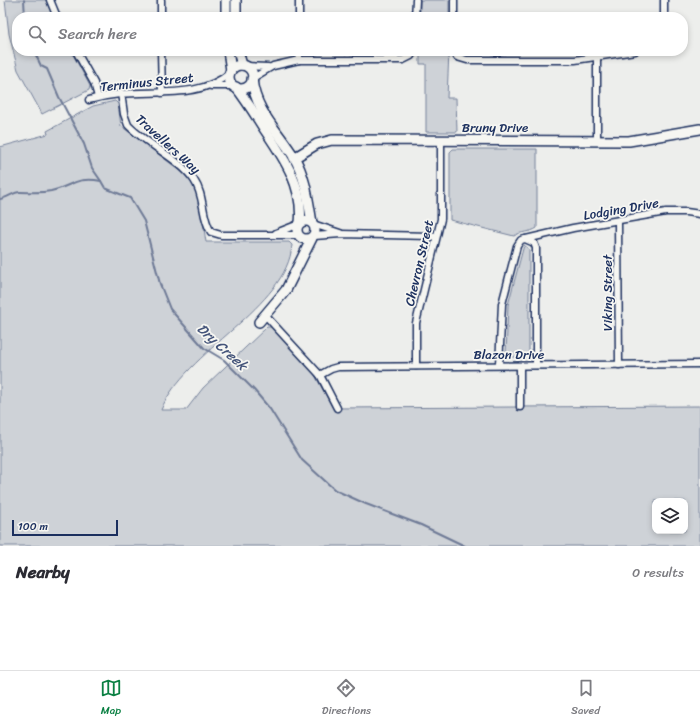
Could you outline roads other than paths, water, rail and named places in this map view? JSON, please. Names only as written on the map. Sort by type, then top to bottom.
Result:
[{"type":"street","points":[[50,0],[55,12]]},
{"type":"street","points":[[161,0],[161,12]]},
{"type":"street","points":[[226,0],[226,12]]},
{"type":"street","points":[[236,0],[236,12]]},
{"type":"street","points":[[299,0],[299,12]]},
{"type":"street","points":[[415,12],[416,0]]},
{"type":"street","points":[[454,0],[454,12]]},
{"type":"street","points":[[664,0],[664,12]]},
{"type":"street","points":[[79,56],[94,83],[98,97]]},
{"type":"street","points":[[161,56],[162,93]]},
{"type":"street","points":[[228,56],[230,80],[280,153],[292,174],[299,195],[299,223],[296,229],[300,245],[299,262]]},
{"type":"street","points":[[240,56],[244,66],[251,71],[256,102],[294,158],[307,193],[313,223],[316,230],[286,290],[262,319],[320,375],[337,408]]},
{"type":"street","points":[[230,72],[236,66],[273,66],[299,60],[403,60],[411,56]]},
{"type":"street","points":[[456,56],[467,60],[575,60],[609,56]]},
{"type":"street","points":[[597,140],[598,58]]},
{"type":"street","points":[[235,87],[246,87],[252,78],[273,66]]},
{"type":"street","name":"Terminus Street","points":[[208,86],[220,81],[230,72]]},
{"type":"street","name":"Terminus Street","points":[[90,100],[121,93],[162,93],[208,86],[235,87]]},
{"type":"street","name":"Travellers Way","points":[[121,93],[124,114],[128,125],[194,179],[201,192],[207,225],[211,232],[221,235],[275,234]]},
{"type":"street","name":"Bruny Drive","points":[[294,158],[317,144],[332,140],[629,141],[700,129]]},
{"type":"street","name":"Chevron Street","points":[[416,366],[416,324],[436,237],[442,219],[441,141]]},
{"type":"street","name":"Lodging Drive","points":[[530,242],[546,233],[674,211],[700,214]]},
{"type":"street","points":[[275,234],[306,220],[342,234]]},
{"type":"street","name":"Viking Street","points":[[618,221],[619,365]]},
{"type":"street","points":[[500,365],[500,315],[517,246],[520,240],[530,242],[540,238],[546,233]]},
{"type":"street","points":[[275,234],[298,235],[304,239],[342,234],[436,237]]},
{"type":"street","points":[[530,242],[536,365]]},
{"type":"street","name":"Blazon Drive","points":[[320,375],[338,367],[700,364]]},
{"type":"street","points":[[520,366],[520,407]]},
{"type":"waterway","points":[[24,0],[25,12]]},
{"type":"waterway","points":[[36,56],[41,66],[47,69],[59,97],[84,144],[92,168],[101,181]]},
{"type":"waterway","name":"Dry Creek","points":[[0,199],[18,192],[51,191],[75,182],[86,180],[101,181],[105,188],[130,198],[144,221],[160,284],[170,309],[204,348],[224,360],[254,390],[270,409],[302,460],[335,490],[366,504],[421,525],[465,546]]}]
